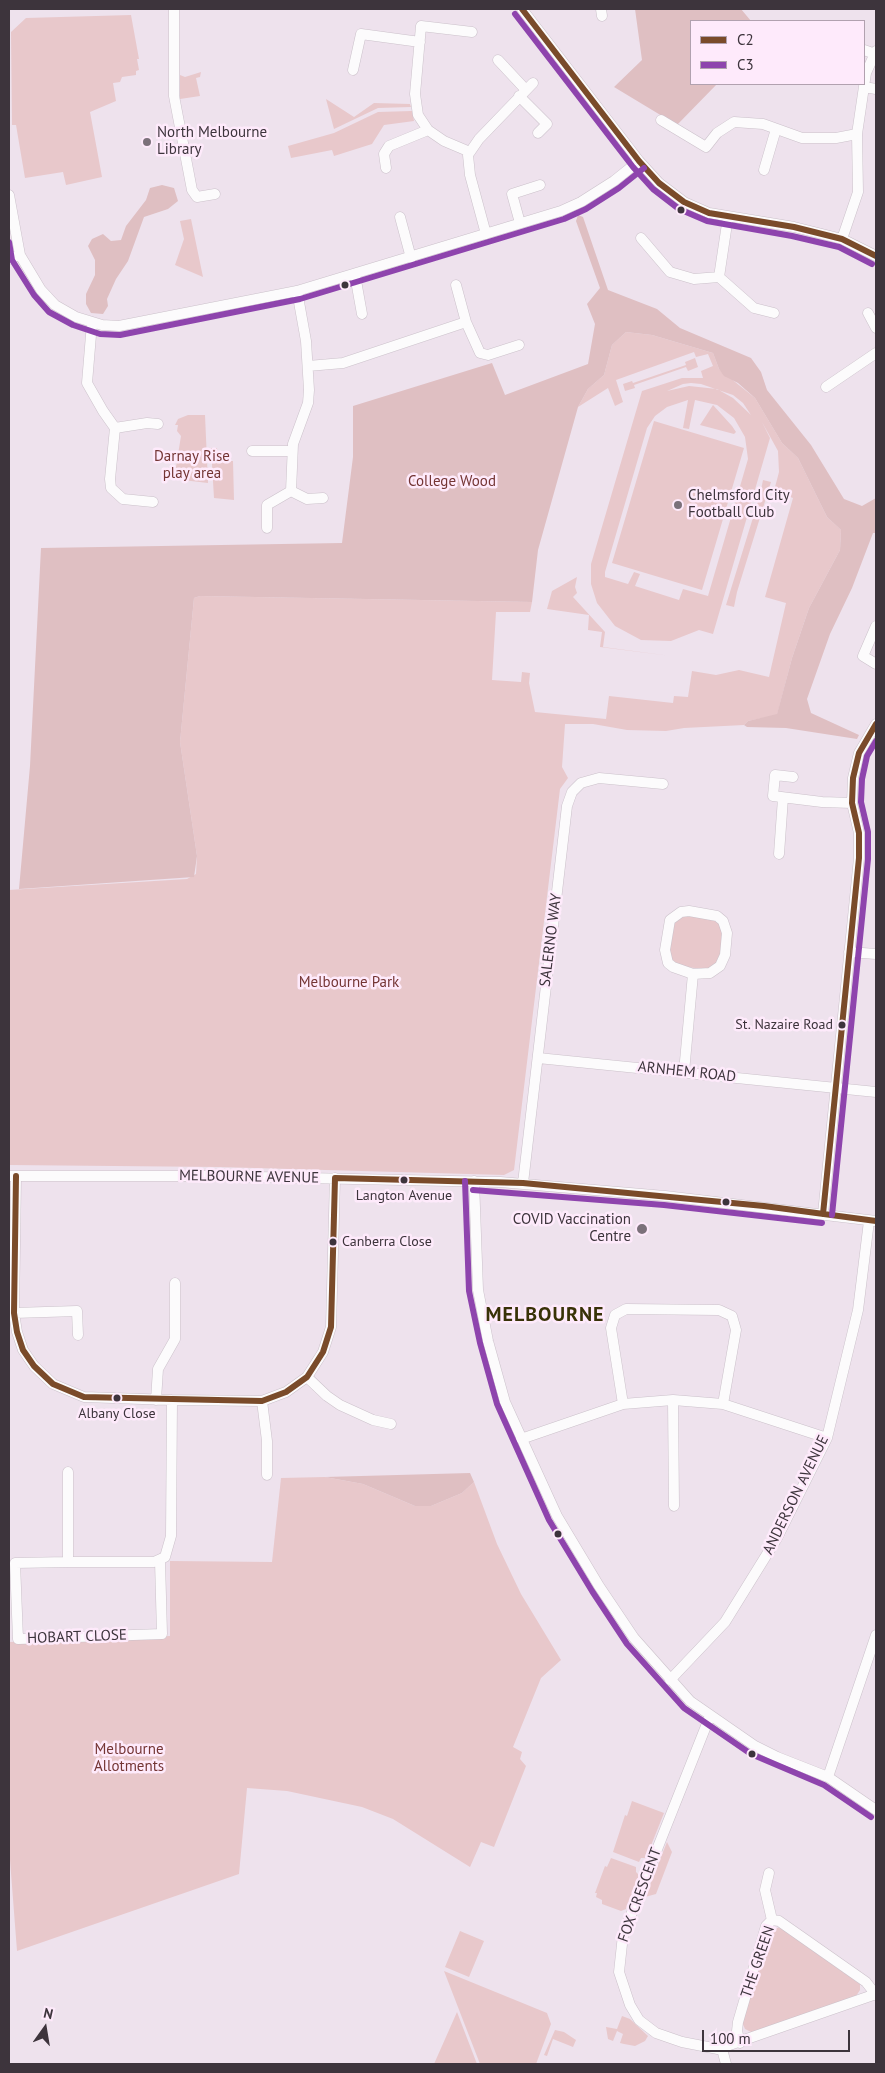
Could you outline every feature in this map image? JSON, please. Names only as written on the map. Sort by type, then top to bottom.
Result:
[{"type":"street","points":[[174,9],[174,96],[192,190],[197,197],[215,194]]},
{"type":"street","points":[[522,9],[639,161],[659,182],[684,202],[710,213],[794,227],[842,239],[876,256]]},
{"type":"street","points":[[470,152],[444,141],[428,130],[418,114],[415,101],[421,26],[472,32]]},
{"type":"street","points":[[353,70],[361,34],[420,42]]},
{"type":"street","points":[[865,80],[875,52]]},
{"type":"street","points":[[498,60],[526,89],[547,124],[538,133]]},
{"type":"street","points":[[842,239],[858,192],[857,134],[864,87],[876,89]]},
{"type":"street","points":[[486,234],[468,167],[470,152],[526,89]]},
{"type":"street","points":[[661,120],[706,147],[717,133],[734,122],[763,124],[802,138],[836,138],[857,134]]},
{"type":"street","points":[[764,170],[776,128]]},
{"type":"street","points":[[386,168],[384,154],[388,146],[428,130]]},
{"type":"street","points":[[9,195],[20,255],[33,281],[48,299],[65,312],[92,323],[111,326],[131,324],[297,291],[412,258],[561,211],[580,202],[614,181],[639,161]]},
{"type":"street","points":[[520,223],[512,194],[540,185]]},
{"type":"street","points":[[400,217],[412,258]]},
{"type":"street","points":[[719,277],[728,217]]},
{"type":"street","points":[[641,238],[670,272],[694,279],[719,277],[754,308],[774,313]]},
{"type":"street","points":[[9,259],[20,255]]},
{"type":"street","points":[[355,275],[362,314]]},
{"type":"street","points":[[456,285],[466,322],[480,354],[488,354],[519,345]]},
{"type":"street","points":[[291,491],[291,451],[308,403],[308,366],[304,326],[297,291]]},
{"type":"street","points":[[868,313],[876,328]]},
{"type":"street","points":[[308,366],[343,363],[466,322]]},
{"type":"street","points":[[92,323],[87,383],[115,428],[110,479],[111,488],[123,498],[153,502]]},
{"type":"street","points":[[826,387],[876,353]]},
{"type":"street","points":[[115,428],[148,423],[158,424]]},
{"type":"street","points":[[252,451],[291,451]]},
{"type":"street","points":[[291,491],[307,500],[323,498]]},
{"type":"street","points":[[267,528],[267,505],[291,491]]},
{"type":"street","points":[[876,626],[863,656],[876,664]]},
{"type":"street","points":[[823,1214],[859,833],[852,803],[853,778],[859,754],[876,724]]},
{"type":"street","points":[[793,777],[774,775],[773,796],[852,803]]},
{"type":"street","name":"SALERNO WAY","points":[[523,1183],[567,806],[572,792],[581,782],[598,778],[663,784]]},
{"type":"street","points":[[779,854],[783,798]]},
{"type":"street","points":[[689,911],[717,916],[723,921],[727,933],[725,956],[720,966],[710,973],[693,974],[673,967],[668,963],[665,950],[670,920],[681,912],[689,911]]},
{"type":"street","points":[[849,952],[876,954]]},
{"type":"street","points":[[684,1072],[693,974]]},
{"type":"street","name":"ARNHEM ROAD","points":[[538,1058],[876,1092]]},
{"type":"street","points":[[13,1176],[11,1299],[17,1332],[23,1350],[34,1366],[53,1384],[84,1396],[156,1400],[262,1401],[286,1392],[307,1377],[323,1352],[331,1327],[335,1178]]},
{"type":"street","name":"MELBOURNE AVENUE","points":[[13,1176],[335,1178],[523,1183],[674,1196],[873,1221]]},
{"type":"street","points":[[474,1181],[476,1259],[482,1314],[505,1402],[553,1508],[576,1550],[634,1638],[670,1680],[710,1716],[777,1757],[828,1777],[876,1810]]},
{"type":"street","name":"ANDERSON AVENUE","points":[[670,1680],[725,1622],[777,1538],[826,1438],[858,1310],[873,1221]]},
{"type":"street","points":[[156,1400],[158,1369],[175,1339],[175,1283]]},
{"type":"street","points":[[623,1404],[611,1328],[615,1315],[626,1310],[719,1310],[727,1312],[732,1316],[736,1330],[723,1404]]},
{"type":"street","points":[[14,1313],[78,1311],[78,1335]]},
{"type":"street","points":[[307,1377],[327,1396],[355,1414],[391,1424]]},
{"type":"street","name":"HOBART CLOSE","points":[[160,1561],[15,1563],[18,1639],[162,1634],[160,1561],[168,1552],[171,1536],[172,1400]]},
{"type":"street","points":[[521,1438],[623,1404],[673,1400],[723,1404],[826,1438]]},
{"type":"street","points":[[673,1400],[674,1506]]},
{"type":"street","points":[[262,1401],[268,1440],[267,1475]]},
{"type":"street","points":[[68,1472],[68,1562]]},
{"type":"street","points":[[828,1777],[876,1635]]},
{"type":"street","name":"FOX CRESCENT","points":[[710,1716],[627,1926],[620,1951],[619,1972],[630,2005],[639,2020],[673,2040],[722,2049]]},
{"type":"street","points":[[769,1873],[765,1890],[772,1920]]},
{"type":"street","name":"THE GREEN","points":[[722,2049],[740,2043],[876,1994],[866,1982],[779,1921],[772,1920],[766,1926],[738,2022],[737,2031],[740,2043]]},
{"type":"street","points":[[722,2049],[726,2064]]},
{"type":"green space","points":[[635,9],[741,9],[750,20],[690,20],[690,85],[716,85],[677,125],[614,87],[642,60]]},
{"type":"green space","points":[[131,15],[139,59],[137,59],[139,70],[136,71],[136,75],[122,77],[120,82],[113,83],[116,101],[90,112],[102,177],[66,185],[63,172],[25,178],[16,125],[12,125],[11,32],[26,18]]},
{"type":"green space","points":[[201,72],[200,77],[196,78],[200,96],[180,99],[180,75],[185,77]]},
{"type":"green space","points":[[326,99],[354,117],[374,103],[410,104],[411,107],[378,108],[334,129]]},
{"type":"green space","points":[[412,111],[414,121],[384,125],[372,144],[334,156],[332,150],[291,158],[288,146],[334,133],[378,112]]},
{"type":"green space","points":[[162,185],[174,188],[178,201],[168,209],[144,217],[128,261],[116,279],[107,299],[108,306],[103,314],[91,313],[86,304],[86,294],[95,275],[95,260],[88,246],[92,239],[103,234],[111,241],[121,240],[126,226],[146,200],[150,188]]},
{"type":"green space","name":"College Wood","points":[[578,215],[583,217],[608,290],[657,309],[680,328],[751,358],[761,372],[767,390],[811,445],[844,499],[862,506],[876,498],[876,533],[873,533],[852,588],[830,634],[807,699],[811,713],[859,735],[857,739],[786,728],[747,727],[744,725],[748,721],[777,714],[792,658],[809,608],[840,550],[841,530],[827,517],[798,458],[782,443],[755,398],[738,383],[724,376],[713,353],[652,335],[626,332],[612,345],[604,375],[588,389],[578,407],[538,550],[532,602],[200,596],[194,598],[180,742],[197,856],[194,877],[19,889],[30,766],[41,548],[342,543],[353,457],[353,406],[492,363],[505,395],[588,364],[595,324],[587,304],[600,288],[576,221]]},
{"type":"green space","points":[[191,219],[203,277],[175,265],[184,239],[180,221]]},
{"type":"green space","name":"Melbourne Park","points":[[626,332],[652,335],[713,353],[719,369],[755,398],[782,443],[798,458],[827,517],[841,530],[840,550],[809,608],[792,658],[777,715],[748,721],[744,725],[684,728],[666,731],[627,730],[593,724],[565,724],[562,767],[568,778],[560,789],[514,1170],[504,1175],[219,1167],[9,1165],[9,890],[187,879],[196,874],[197,856],[180,742],[194,598],[200,596],[532,602],[530,612],[496,612],[492,680],[521,682],[522,672],[530,673],[529,683],[535,712],[606,719],[609,696],[673,703],[674,696],[688,697],[692,671],[716,675],[739,670],[769,677],[786,603],[765,597],[793,498],[774,491],[779,472],[778,451],[762,422],[770,438],[713,634],[699,630],[671,641],[641,640],[615,626],[597,603],[591,584],[591,564],[642,391],[682,378],[703,378],[701,371],[713,366],[708,354],[696,357],[694,352],[616,380],[623,402],[615,406],[608,388],[578,407],[588,389],[604,375],[612,345]],"holes":[[[691,383],[715,389],[689,386],[667,391],[683,384]],[[719,390],[733,395],[743,403],[751,415],[733,398]],[[688,400],[683,428],[689,429],[695,400],[717,405],[734,418],[745,437],[748,459],[708,596],[683,589],[679,600],[635,586],[640,574],[634,572],[628,584],[605,577],[605,572],[647,428],[655,416],[667,407]]]},
{"type":"green space","points":[[695,358],[698,367],[688,371],[686,367],[634,385],[635,388],[625,391],[623,384],[632,381],[633,383],[686,365],[685,362]]},
{"type":"green space","points":[[713,405],[732,426],[736,432],[734,434],[700,425]]},
{"type":"green space","name":"Darnay Rise play area","points":[[188,415],[205,415],[208,483],[174,479],[181,436],[177,431],[178,425],[175,425],[178,419]]},
{"type":"green space","name":"Chelmsford City Football Club","points":[[654,421],[744,448],[702,590],[612,563]]},
{"type":"green space","points":[[211,448],[217,448],[218,461],[233,461],[234,500],[214,498]]},
{"type":"green space","points":[[763,480],[771,482],[734,607],[726,605],[760,495]]},
{"type":"green space","points":[[577,577],[575,587],[577,593],[573,597],[605,632],[603,647],[671,656],[600,647],[602,632],[588,630],[589,615],[547,609],[552,591]]},
{"type":"green space","points":[[688,915],[714,919],[720,925],[722,935],[719,961],[708,969],[683,967],[674,962],[669,955],[674,922],[680,917]]},
{"type":"green space","points":[[470,1473],[474,1482],[462,1493],[431,1506],[415,1506],[363,1484],[325,1477]]},
{"type":"green space","name":"Melbourne Allotments","points":[[325,1477],[363,1484],[415,1506],[431,1506],[462,1493],[474,1482],[497,1544],[521,1594],[561,1660],[541,1678],[513,1747],[522,1752],[520,1759],[526,1766],[494,1847],[481,1842],[470,1867],[393,1819],[362,1807],[287,1791],[247,1788],[239,1874],[17,1951],[9,1847],[9,1642],[170,1636],[170,1561],[272,1562],[281,1478]]},
{"type":"green space","points":[[632,1801],[664,1813],[646,1858],[641,1858],[639,1862],[613,1852],[625,1815],[627,1816]]},
{"type":"green space","points":[[667,1842],[672,1852],[656,1894],[645,1897]]},
{"type":"green space","points":[[611,1858],[636,1867],[636,1872],[639,1875],[626,1909],[621,1911],[602,1904],[602,1900],[596,1897],[597,1893],[595,1893],[605,1866],[607,1867]]},
{"type":"green space","points":[[780,1927],[860,1984],[860,1990],[856,1996],[753,2033],[745,2029],[742,2022],[769,1933],[771,1930]]},
{"type":"green space","points":[[460,1931],[484,1941],[469,1977],[445,1967]]},
{"type":"green space","points":[[444,1971],[547,2013],[551,2024],[536,2064],[480,2064]]},
{"type":"green space","points":[[457,2012],[477,2064],[434,2064]]},
{"type":"green space","points":[[622,2016],[630,2019],[648,2036],[645,2041],[635,2046],[620,2043],[623,2034],[617,2031],[613,2041],[608,2039],[606,2027],[617,2029]]},
{"type":"green space","points":[[555,2030],[564,2032],[576,2040],[573,2047],[553,2039],[547,2056],[544,2055]]},
{"type":"transit line","name":"C2","points":[[522,9],[639,161],[659,183],[684,202],[709,213],[794,227],[842,239],[876,256]]},
{"type":"transit line","name":"C3","points":[[515,14],[633,167],[653,189],[679,209],[707,221],[792,236],[839,247],[872,264]]},
{"type":"transit line","name":"C3","points":[[9,242],[12,260],[34,295],[49,312],[73,325],[100,334],[120,335],[300,299],[564,219],[586,209],[619,188],[644,168]]},
{"type":"transit line","name":"C2","points":[[823,1214],[859,858],[859,833],[852,803],[853,778],[859,753],[876,724]]},
{"type":"transit line","name":"C3","points":[[832,1215],[868,859],[868,832],[861,802],[862,779],[867,756],[876,741]]},
{"type":"transit line","name":"C2","points":[[16,1176],[14,1313],[17,1332],[23,1350],[34,1366],[53,1384],[84,1397],[262,1401],[286,1392],[307,1377],[323,1352],[331,1327],[335,1178]]},
{"type":"transit line","name":"C2","points":[[335,1178],[523,1183],[764,1206],[876,1221]]},
{"type":"transit line","name":"C3","points":[[465,1181],[469,1291],[480,1343],[497,1404],[549,1520],[592,1591],[627,1644],[684,1708],[751,1754],[824,1785],[871,1817]]},
{"type":"transit line","name":"C3","points":[[473,1190],[664,1205],[822,1223]]},
{"type":"place","name":"North Melbourne Library","points":[[147,142]]},
{"type":"place","name":"Chelmsford City Football Club","points":[[678,505]]},
{"type":"place","name":"St. Nazaire Road","points":[[842,1025]]},
{"type":"place","name":"Langton Avenue","points":[[404,1180]]},
{"type":"place","name":"COVID Vaccination Centre","points":[[642,1229]]},
{"type":"place","name":"Canberra Close","points":[[333,1242]]},
{"type":"place","name":"Albany Close","points":[[117,1398]]},
{"type":"district","name":"MELBOURNE","points":[[545,1315]]}]
